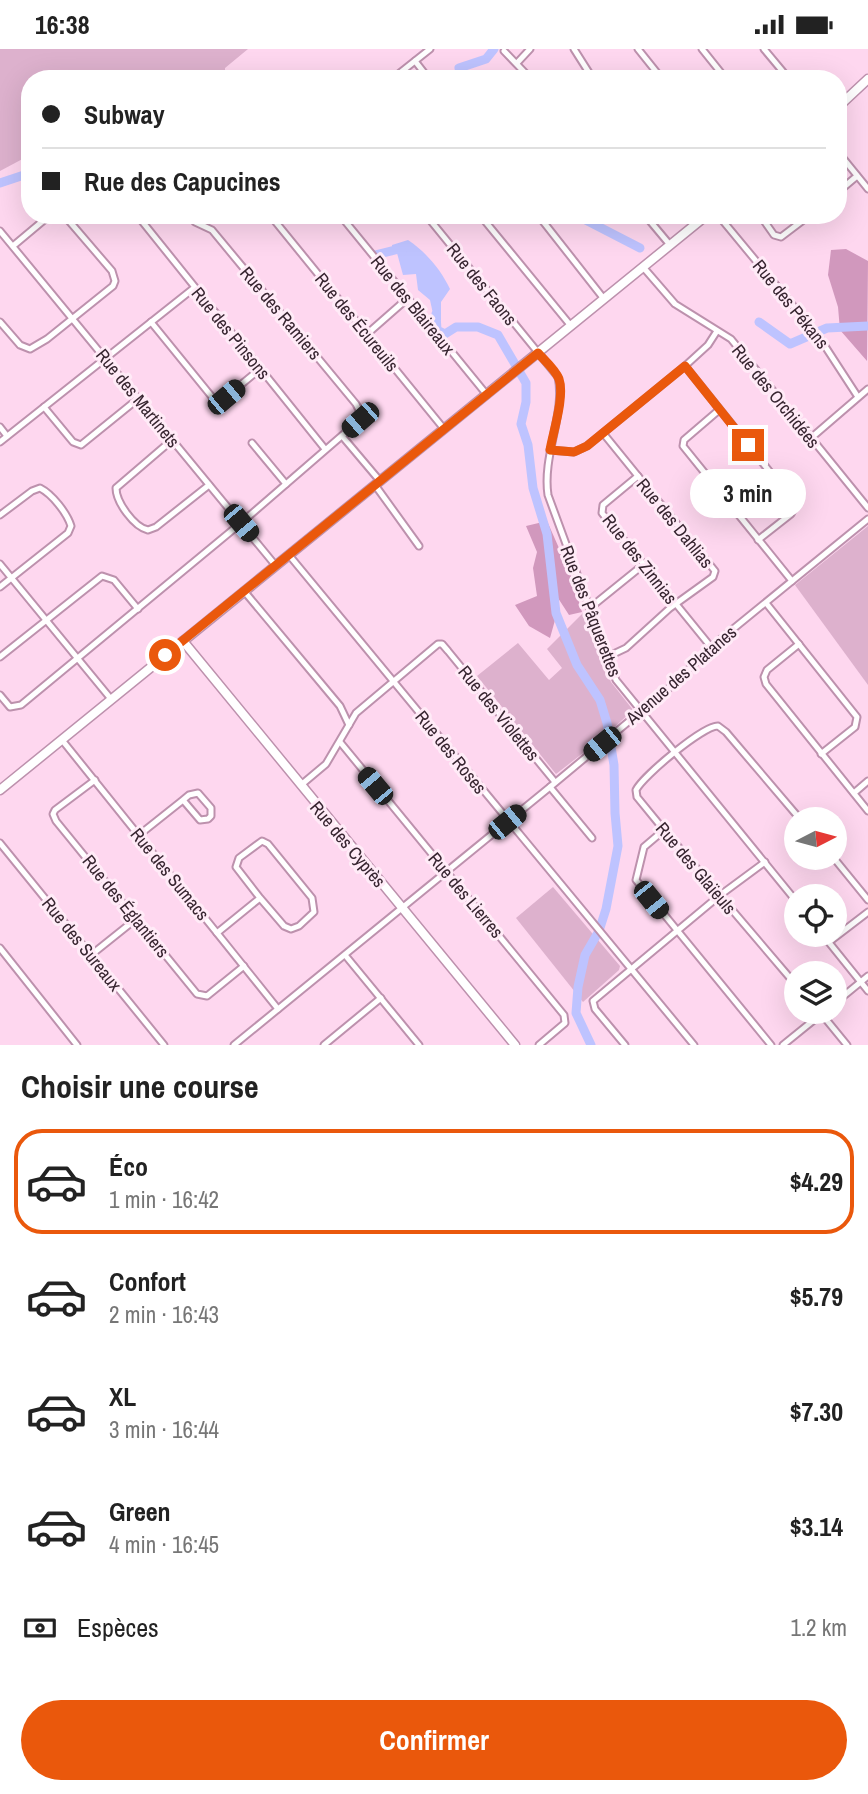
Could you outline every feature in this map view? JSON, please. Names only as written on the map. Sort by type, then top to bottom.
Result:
[{"type":"main road","points":[[847,99],[867,82]]},
{"type":"main road","points":[[1,787],[696,224]]},
{"type":"main road","name":"Rue des Cyprès","points":[[183,641],[515,1045]]},
{"type":"street","points":[[404,70],[430,49]]},
{"type":"street","points":[[517,63],[530,49]]},
{"type":"street","points":[[574,49],[587,70]]},
{"type":"street","points":[[638,49],[655,70]]},
{"type":"street","points":[[702,49],[719,70]]},
{"type":"street","points":[[764,49],[782,70]]},
{"type":"street","points":[[504,51],[523,70]]},
{"type":"street","points":[[415,61],[422,70]]},
{"type":"street","points":[[847,163],[868,189]]},
{"type":"street","points":[[847,184],[857,176]]},
{"type":"street","points":[[13,246],[39,224]]},
{"type":"street","points":[[0,322],[20,345],[30,349],[47,339],[113,286],[115,276],[72,224]]},
{"type":"street","name":"Rue des Pinsons","points":[[144,224],[325,450]]},
{"type":"street","name":"Rue des Ramiers","points":[[199,224],[212,230],[362,412],[360,420],[342,436]]},
{"type":"street","name":"Rue des Écureuils","points":[[277,224],[444,429]]},
{"type":"street","name":"Rue des Blaireaux","points":[[347,224],[486,395]]},
{"type":"street","name":"Rue des Faons","points":[[433,224],[538,353]]},
{"type":"street","points":[[487,224],[571,326]]},
{"type":"street","points":[[545,224],[604,299]]},
{"type":"street","points":[[652,224],[670,245]]},
{"type":"street","name":"Rue des Pékans","points":[[725,224],[819,337],[858,397]]},
{"type":"street","points":[[766,224],[774,235],[781,237],[798,224]]},
{"type":"street","name":"Rue des Martinets","points":[[0,231],[276,566]]},
{"type":"street","name":"Rue des Orchidées","points":[[643,267],[675,304],[730,339],[868,508]]},
{"type":"street","points":[[0,442],[194,288]]},
{"type":"street","points":[[367,334],[408,299]]},
{"type":"street","points":[[151,322],[218,401],[260,369]]},
{"type":"street","points":[[550,450],[565,453],[579,450],[603,433],[685,366],[708,345],[717,331]]},
{"type":"street","name":"Rue des Pâquerettes","points":[[538,353],[556,373],[560,395],[550,450],[548,495],[617,683],[784,886]]},
{"type":"street","points":[[685,366],[794,502],[791,515],[758,540]]},
{"type":"street","points":[[811,438],[868,389]]},
{"type":"street","points":[[44,407],[73,442],[81,445],[139,398]]},
{"type":"street","points":[[719,410],[684,440],[682,446],[792,581]]},
{"type":"street","points":[[0,427],[7,436]]},
{"type":"street","name":"Rue des Dahlias","points":[[603,433],[715,571],[713,577],[676,605]]},
{"type":"street","points":[[0,695],[10,707],[18,707],[78,660],[342,436],[419,546]]},
{"type":"street","points":[[172,440],[116,488],[118,499],[140,528],[148,530],[156,527],[209,485]]},
{"type":"street","points":[[252,443],[286,484]]},
{"type":"street","name":"Rue des Zinnias","points":[[638,476],[603,505],[602,513],[711,647]]},
{"type":"street","points":[[0,515],[40,488],[44,489],[72,526],[68,533],[0,587]]},
{"type":"street","name":"Avenue des Platanes","points":[[234,1045],[553,785],[675,683],[711,647],[868,519]]},
{"type":"street","name":"Rue des Roses","points":[[289,555],[694,1045]]},
{"type":"street","points":[[0,563],[111,699]]},
{"type":"street","points":[[589,606],[643,565]]},
{"type":"street","points":[[0,657],[98,578],[106,576],[114,579],[138,609]]},
{"type":"street","points":[[244,591],[340,706],[349,725]]},
{"type":"street","points":[[766,603],[857,720],[855,727],[821,754]]},
{"type":"street","points":[[607,657],[626,648],[676,605]]},
{"type":"street","name":"Rue des Violettes","points":[[394,681],[434,646],[442,644],[592,838]]},
{"type":"street","points":[[799,644],[767,670],[764,680],[868,811]]},
{"type":"street","points":[[300,785],[326,764],[356,713],[394,681]]},
{"type":"street","points":[[675,754],[709,727],[713,725],[722,728],[790,807]]},
{"type":"street","name":"Rue des Sumacs","points":[[62,740],[278,1009]]},
{"type":"street","name":"Rue des Lierres","points":[[340,743],[564,1015],[565,1023],[539,1045]]},
{"type":"street","name":"Rue des Glaïeuls","points":[[675,754],[641,782],[636,790],[637,797],[784,971]]},
{"type":"street","name":"Rue des Églantiers","points":[[95,780],[58,807],[53,814],[54,818],[201,996],[210,995],[244,966]]},
{"type":"street","points":[[854,793],[868,781]]},
{"type":"street","points":[[139,835],[189,795],[198,793],[211,808],[211,816],[200,820],[183,800]]},
{"type":"street","points":[[664,829],[644,847],[636,880],[771,1045]]},
{"type":"street","points":[[262,841],[268,844],[312,898],[314,912],[299,926],[291,929],[284,926],[260,898],[236,867],[239,858],[262,841]]},
{"type":"street","name":"Rue des Sureaux","points":[[0,843],[164,1045]]},
{"type":"street","points":[[625,1045],[595,1009],[593,1001],[719,896],[765,862]]},
{"type":"street","points":[[844,870],[868,900]]},
{"type":"street","points":[[217,933],[260,898]]},
{"type":"street","points":[[847,928],[868,912]]},
{"type":"street","points":[[91,955],[136,919]]},
{"type":"street","points":[[833,947],[868,991]]},
{"type":"street","points":[[0,948],[77,1045]]},
{"type":"street","points":[[345,955],[414,1043]]},
{"type":"street","points":[[847,993],[868,976]]},
{"type":"street","points":[[324,1045],[381,998]]},
{"type":"street","points":[[783,1045],[808,1024]]},
{"type":"street","points":[[831,1024],[847,1045]]},
{"type":"shaded area","points":[[0,49],[248,49],[225,70],[21,70],[21,160],[0,171]]},
{"type":"shaded area","points":[[846,249],[868,261],[867,361],[840,330],[838,307],[828,275],[831,250]]},
{"type":"shaded area","points":[[547,521],[570,573],[582,612],[569,615],[558,598],[550,638],[529,626],[515,605],[537,596],[533,568],[537,552],[526,526]]},
{"type":"shaded area","points":[[868,526],[868,685],[795,585]]},
{"type":"shaded area","points":[[585,611],[611,682],[633,710],[556,774],[477,676],[518,643],[549,680],[562,668],[547,649]]},
{"type":"shaded area","points":[[553,887],[620,966],[619,970],[583,1002],[516,918]]},
{"type":"water","points":[[408,240],[432,262],[450,289],[441,302],[441,320],[435,323],[430,300],[418,290],[416,274],[403,275],[397,253],[392,248],[392,245]]},
{"type":"waterway","points":[[459,70],[486,59],[494,49]]},
{"type":"waterway","points":[[0,183],[21,176]]},
{"type":"waterway","points":[[593,224],[640,248]]},
{"type":"waterway","points":[[375,255],[399,249],[402,252]]},
{"type":"waterway","points":[[436,314],[437,330],[445,334],[456,327],[478,327],[498,335],[526,383],[526,402],[521,424],[528,445],[533,488],[547,534],[556,613],[577,665],[600,700],[607,723],[614,765],[618,846],[606,909],[599,931],[585,955],[578,987],[576,1013],[591,1045]]},
{"type":"waterway","points":[[759,322],[790,344],[827,328],[868,326]]},
{"type":"route","points":[[165,655],[538,353],[556,373],[559,381],[560,395],[550,450],[565,453],[587,446],[685,366],[748,445]]}]
